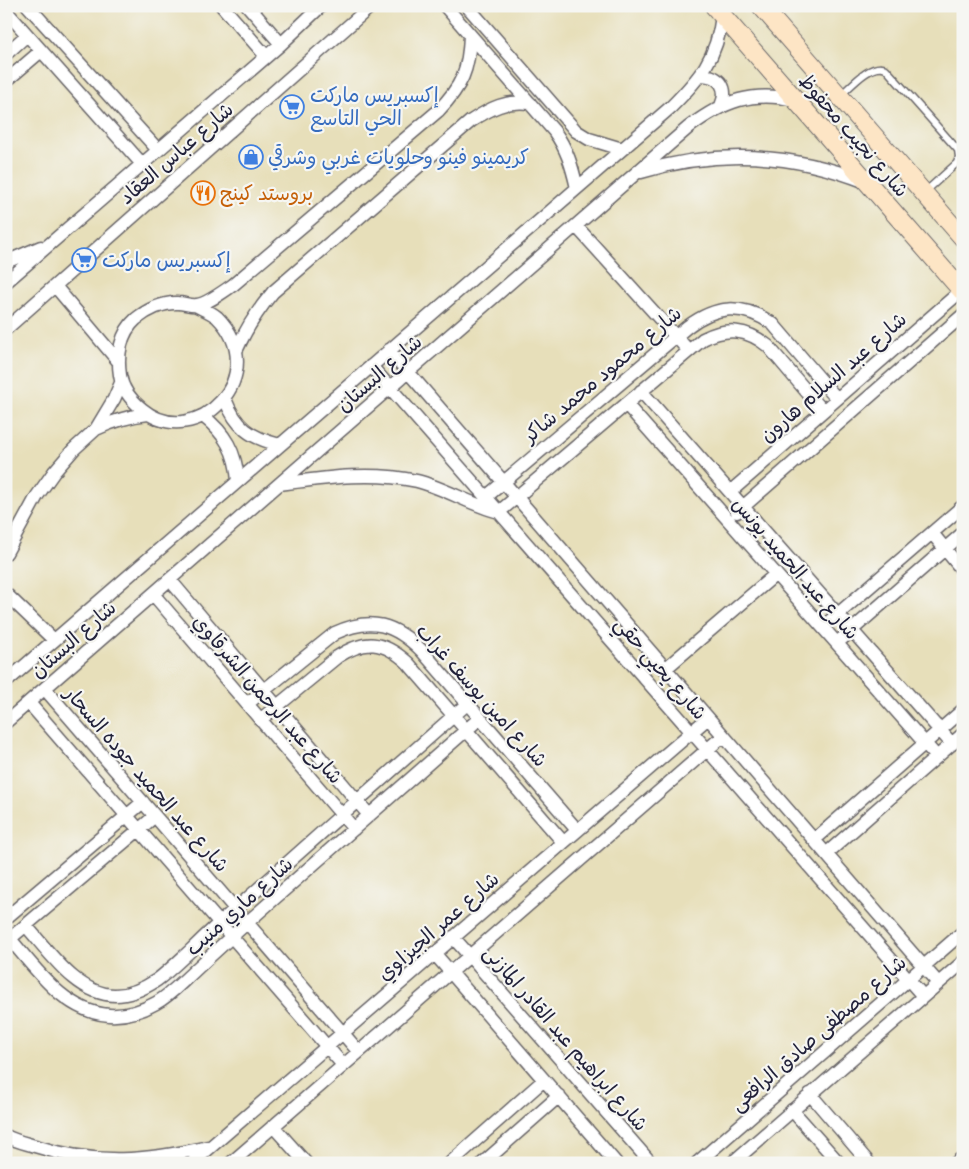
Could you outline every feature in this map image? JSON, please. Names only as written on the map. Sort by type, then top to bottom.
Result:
[{"type":"street","points":[[28,6],[158,150]]},
{"type":"street","points":[[222,6],[266,56]]},
{"type":"street","points":[[248,6],[281,44]]},
{"type":"street","name":"شارع عباس العقاد","points":[[6,282],[281,44],[321,6]]},
{"type":"street","name":"شارع عباس العقاد","points":[[6,329],[371,6]]},
{"type":"street","points":[[445,6],[530,103],[562,143],[569,156],[577,188]]},
{"type":"street","points":[[468,6],[576,131],[589,139],[622,149]]},
{"type":"street","name":"شارع نجيب محفوظ","points":[[761,6],[963,238]]},
{"type":"street","points":[[6,11],[142,164]]},
{"type":"street","name":"شارع البستان","points":[[6,682],[670,107],[700,75],[712,56],[720,36],[718,11]]},
{"type":"street","name":"شارع نجيب محفوظ","points":[[718,11],[962,292]]},
{"type":"street","points":[[197,306],[216,297],[233,285],[438,111],[453,95],[463,76],[470,56],[470,35]]},
{"type":"street","points":[[6,54],[27,36]]},
{"type":"street","points":[[6,81],[42,51]]},
{"type":"street","points":[[700,75],[716,78],[721,83],[724,90],[724,98],[721,106]]},
{"type":"street","name":"شارع البستان","points":[[6,722],[689,127],[721,106],[752,97],[775,96],[796,100]]},
{"type":"street","points":[[236,351],[254,316],[273,292],[471,121],[484,112],[500,105],[516,101],[530,103]]},
{"type":"street","points":[[636,174],[682,161],[753,156],[823,167],[868,183]]},
{"type":"street","points":[[576,226],[689,351]]},
{"type":"street","points":[[6,262],[52,242]]},
{"type":"street","points":[[54,286],[118,361]]},
{"type":"street","name":"شارع عبد السلام هارون","points":[[730,492],[962,292]]},
{"type":"street","points":[[175,302],[197,306],[215,316],[229,331],[236,351],[237,367],[233,384],[225,398],[203,416],[185,421],[166,421],[148,414],[132,401],[121,383],[118,361],[122,339],[135,320],[153,308],[175,302]]},
{"type":"street","name":"شارع محمود محمد شاكر","points":[[486,497],[675,336],[699,317],[714,311],[745,310],[773,324],[837,399]]},
{"type":"street","name":"شارع عبد السلام هارون","points":[[728,520],[963,315]]},
{"type":"street","name":"شارع محمود محمد شاكر","points":[[499,512],[689,351],[714,334],[725,331],[737,331],[759,338],[776,353],[823,411]]},
{"type":"street","name":"شارع يحيي حقي","points":[[389,350],[938,983]]},
{"type":"street","name":"شارع يحيي حقي","points":[[371,366],[923,996]]},
{"type":"street","points":[[6,553],[37,496],[74,449],[96,429],[121,383]]},
{"type":"street","name":"شارع عبد الحميد يونس","points":[[641,391],[952,744]]},
{"type":"street","points":[[225,398],[230,413],[239,425],[251,435],[265,442],[280,445]]},
{"type":"street","name":"شارع عبد الحميد يونس","points":[[626,404],[937,757]]},
{"type":"street","points":[[96,429],[130,416],[148,414]]},
{"type":"street","points":[[203,416],[215,426],[229,444],[237,466],[238,481]]},
{"type":"street","points":[[280,484],[352,476],[385,477],[417,482],[499,512]]},
{"type":"street","points":[[823,627],[963,506]]},
{"type":"street","points":[[837,644],[962,535],[948,518]]},
{"type":"street","points":[[932,533],[963,571]]},
{"type":"street","points":[[665,669],[776,574]]},
{"type":"street","name":"شارع عبد الرحمن الشرقاوي","points":[[170,580],[369,816]]},
{"type":"street","points":[[6,594],[54,640]]},
{"type":"street","name":"شارع عبد الرحمن الشرقاوي","points":[[153,594],[354,829]]},
{"type":"street","name":"شارع امين يوسف غراب","points":[[247,704],[335,633],[349,626],[366,623],[382,625],[397,630],[411,640],[577,830]]},
{"type":"street","name":"شارع امين يوسف غراب","points":[[260,720],[336,657],[350,648],[366,644],[382,646],[396,652],[408,663],[563,842]]},
{"type":"street","name":"شارع عبد الحميد جوده السحار","points":[[45,689],[359,1052]]},
{"type":"street","name":"شارع عبد الحميد جوده السحار","points":[[29,703],[343,1065]]},
{"type":"street","name":"شارع ماري منيب","points":[[26,926],[72,977],[99,993],[115,995],[130,993],[158,979],[467,704]]},
{"type":"street","points":[[814,840],[963,710]]},
{"type":"street","name":"شارع ماري منيب","points":[[8,940],[63,996],[77,1005],[92,1012],[109,1015],[126,1014],[142,1010],[158,1002],[480,718]]},
{"type":"street","name":"شارع عمر الجيزاوي","points":[[192,1163],[708,718]]},
{"type":"street","points":[[826,854],[963,734]]},
{"type":"street","points":[[231,1163],[723,736]]},
{"type":"street","points":[[6,918],[143,802]]},
{"type":"street","points":[[8,940],[155,816]]},
{"type":"street","name":"شارع مصطفى صادق الرافعى","points":[[697,1163],[963,932]]},
{"type":"street","name":"شارع ابراهيم عبد القادر المازنى","points":[[453,937],[651,1163]]},
{"type":"street","points":[[434,953],[616,1163]]},
{"type":"street","name":"شارع مصطفى صادق الرافعى","points":[[732,1163],[963,962]]},
{"type":"street","points":[[450,1163],[544,1080]]},
{"type":"street","points":[[810,1094],[869,1163]]},
{"type":"street","points":[[483,1163],[559,1096]]},
{"type":"street","points":[[792,1110],[840,1163]]},
{"type":"street","points":[[273,1126],[306,1163]]},
{"type":"street","points":[[6,1136],[49,1151],[100,1160],[166,1156],[210,1147]]},
{"type":"street","points":[[956,1163],[963,1157]]},
{"type":"lane","points":[[840,96],[870,70],[882,67],[886,69],[958,150],[959,157],[957,163],[924,193]]},
{"type":"place","name":"إكسبريس ماركت الحي التاسع","points":[[292,107]]},
{"type":"place","name":"كريمينو فينو وحلويات غربي وشرقي","points":[[251,157]]},
{"type":"place","name":"بروستد كينج","points":[[203,193]]},
{"type":"place","name":"إكسبريس ماركت","points":[[84,260]]}]
